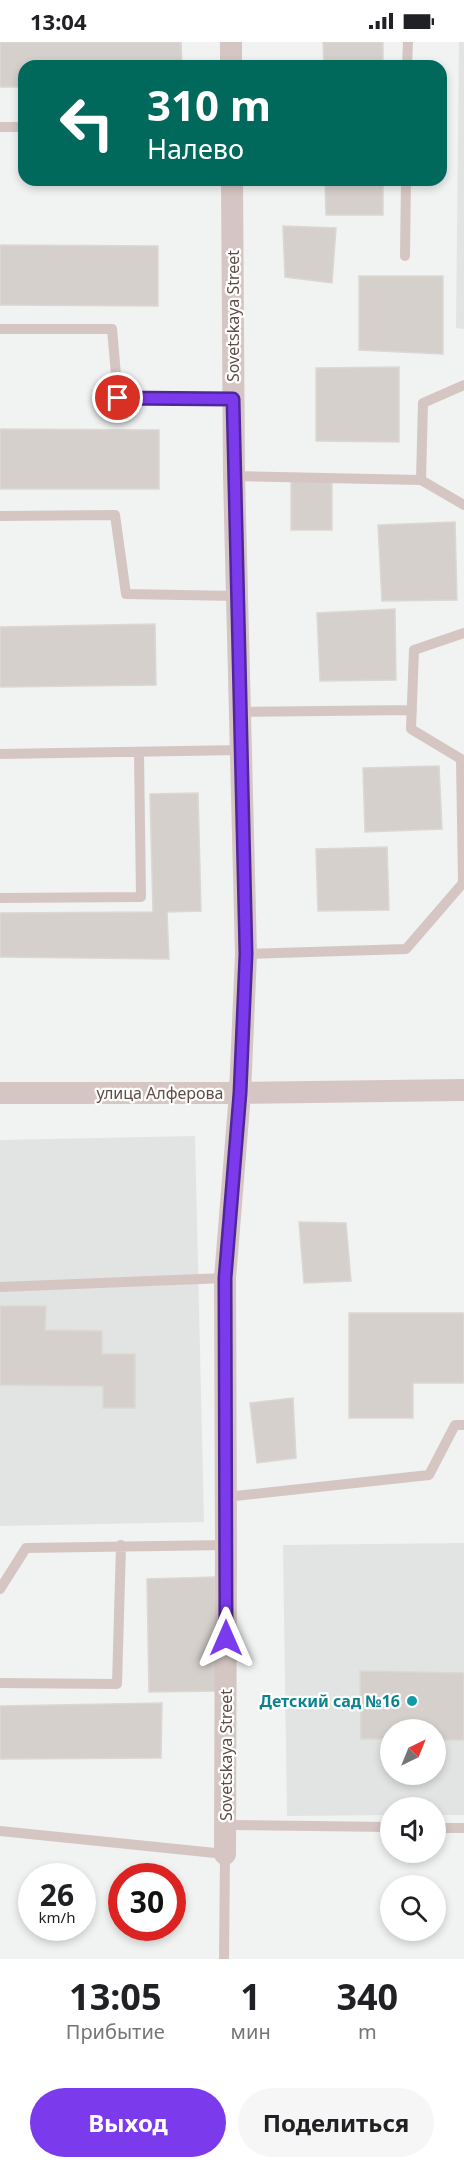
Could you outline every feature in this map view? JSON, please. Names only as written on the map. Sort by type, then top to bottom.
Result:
[{"type":"street","points":[[231,42],[231,60]]},
{"type":"street","name":"Sovetskaya Street","points":[[225,1854],[225,1278],[240,1093],[246,954],[234,476],[232,186]]},
{"type":"street","name":"улица Алферова","points":[[0,1093],[464,1090]]},
{"type":"lane","points":[[408,42],[408,60]]},
{"type":"lane","points":[[0,127],[18,127]]},
{"type":"lane","points":[[405,256],[406,186]]},
{"type":"lane","points":[[0,329],[112,329],[118,398],[233,399]]},
{"type":"lane","points":[[421,480],[423,403],[464,385]]},
{"type":"lane","points":[[234,476],[421,480],[464,505]]},
{"type":"lane","points":[[0,516],[115,515],[126,594],[237,596]]},
{"type":"lane","points":[[246,954],[406,949],[464,884],[461,759],[411,729],[414,650],[464,633]]},
{"type":"lane","points":[[239,712],[412,711]]},
{"type":"lane","points":[[0,754],[241,750]]},
{"type":"lane","points":[[0,898],[141,897],[139,753]]},
{"type":"lane","points":[[0,1287],[225,1278]]},
{"type":"lane","points":[[226,1497],[429,1475],[455,1425],[464,1425]]},
{"type":"lane","points":[[0,1683],[117,1684],[121,1545]]},
{"type":"lane","points":[[0,1589],[26,1548],[226,1545]]},
{"type":"lane","points":[[225,1825],[380,1827]]},
{"type":"lane","points":[[446,1828],[464,1828]]},
{"type":"lane","points":[[0,1831],[225,1854],[224,1959]]},
{"type":"shaded area","points":[[459,42],[464,42],[464,329],[456,328]]},
{"type":"shaded area","points":[[195,1136],[204,1522],[0,1526],[0,1140]]},
{"type":"shaded area","points":[[464,1543],[464,1815],[446,1815],[446,1797],[380,1797],[380,1815],[287,1816],[283,1545]]},
{"type":"building","points":[[0,42],[181,42],[182,60],[18,60],[18,87],[0,87]]},
{"type":"building","points":[[323,42],[383,42],[383,60],[324,60]]},
{"type":"building","points":[[325,186],[383,186],[383,215],[326,215]]},
{"type":"building","points":[[283,226],[336,228],[332,283],[285,277]]},
{"type":"building","points":[[0,245],[158,246],[158,306],[0,305]]},
{"type":"building","points":[[359,276],[443,276],[443,354],[359,350]]},
{"type":"building","points":[[399,367],[399,442],[316,441],[316,368]]},
{"type":"building","points":[[0,429],[159,430],[159,489],[0,489]]},
{"type":"building","points":[[291,480],[332,481],[332,530],[291,530]]},
{"type":"building","points":[[455,522],[457,600],[382,601],[378,525]]},
{"type":"building","points":[[395,609],[396,680],[320,681],[317,613]]},
{"type":"building","points":[[155,624],[156,685],[0,687],[0,627]]},
{"type":"building","points":[[439,766],[442,829],[365,832],[363,768]]},
{"type":"building","points":[[198,793],[201,911],[167,912],[169,959],[0,957],[0,913],[153,912],[150,794]]},
{"type":"building","points":[[387,847],[389,910],[318,911],[316,849]]},
{"type":"building","points":[[299,1222],[346,1223],[351,1281],[304,1283]]},
{"type":"building","points":[[0,1306],[46,1306],[45,1330],[102,1331],[102,1354],[135,1354],[135,1408],[103,1408],[103,1386],[0,1385]]},
{"type":"building","points":[[349,1313],[464,1313],[464,1383],[413,1383],[413,1418],[349,1418]]},
{"type":"building","points":[[293,1398],[296,1458],[257,1463],[250,1403]]},
{"type":"building","points":[[215,1577],[216,1691],[149,1692],[147,1579]]},
{"type":"building","name":"Детский сад №16","points":[[360,1671],[464,1673],[464,1740],[446,1740],[446,1719],[380,1719],[380,1739],[361,1739]]},
{"type":"building","points":[[162,1703],[161,1758],[0,1759],[0,1706]]},
{"type":"place","name":"Детский сад №16","points":[[412,1701]]},
{"type":"route","points":[[118,398],[233,399],[246,954],[240,1093],[225,1278],[226,1638]]}]
